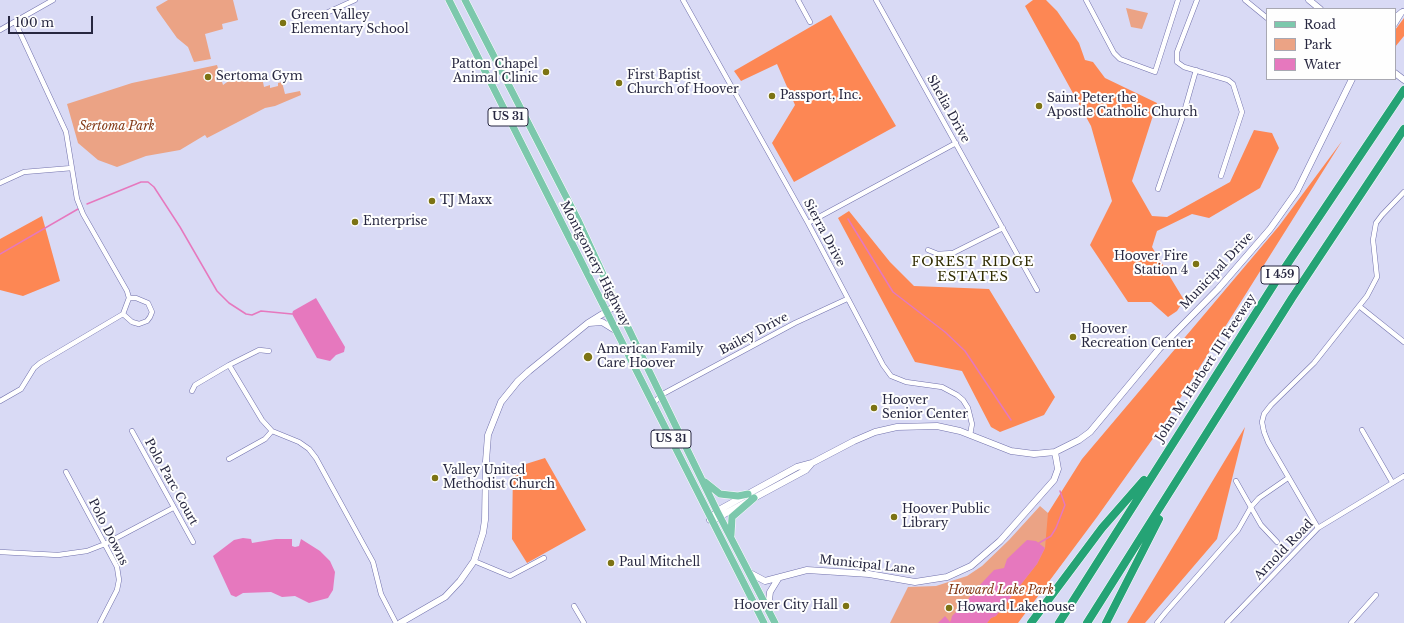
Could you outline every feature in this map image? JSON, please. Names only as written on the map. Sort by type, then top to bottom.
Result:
[{"type":"highway","name":"John M. Harbert III Freeway","points":[[1059,623],[1278,278],[1404,90]]},
{"type":"highway","name":"I 459","points":[[1087,623],[1292,298],[1404,129]]},
{"type":"highway","points":[[1031,623],[1102,528],[1159,464]]},
{"type":"highway","points":[[1106,623],[1180,477]]},
{"type":"main road","name":"Montgomery Highway","points":[[449,0],[616,331],[654,403],[710,520],[764,623]]},
{"type":"main road","name":"Montgomery Highway","points":[[465,0],[578,220],[617,305],[718,514],[775,623]]},
{"type":"main road","points":[[701,478],[720,494],[751,496]]},
{"type":"main road","points":[[732,540],[732,517],[751,496]]},
{"type":"street","points":[[0,30],[53,0]]},
{"type":"street","points":[[324,14],[355,0]]},
{"type":"street","name":"Sierra Drive","points":[[683,0],[808,223],[883,365],[891,376],[906,382],[942,386],[957,395],[963,400],[968,408],[972,424],[970,435]]},
{"type":"street","points":[[798,0],[810,22]]},
{"type":"street","name":"Shelia Drive","points":[[876,0],[1037,290]]},
{"type":"street","points":[[1086,0],[1114,53],[1120,59],[1155,72],[1178,0]]},
{"type":"street","points":[[1197,0],[1177,52],[1177,62],[1184,67],[1228,80],[1233,84],[1242,112],[1221,176]]},
{"type":"street","points":[[1245,0],[1266,17]]},
{"type":"street","points":[[1309,0],[1319,8]]},
{"type":"street","points":[[1396,22],[1403,10]]},
{"type":"street","points":[[0,401],[21,389],[34,368],[40,363],[123,314],[129,298],[127,291],[83,214],[77,199],[66,132],[15,22]]},
{"type":"street","points":[[1158,189],[1182,119],[1196,70]]},
{"type":"street","points":[[1396,74],[1404,80]]},
{"type":"street","name":"Municipal Drive","points":[[710,520],[797,467],[812,463],[875,432],[897,427],[937,426],[970,435],[1011,451],[1034,454],[1055,452],[1068,446],[1090,432],[1160,349],[1218,288],[1270,229],[1297,190],[1352,80]]},
{"type":"street","points":[[808,223],[956,143]]},
{"type":"street","points":[[0,183],[24,172],[72,168]]},
{"type":"street","points":[[1318,528],[1288,478],[1264,432],[1262,422],[1264,414],[1314,363],[1359,306],[1377,278],[1373,240],[1376,223],[1382,214],[1404,192]]},
{"type":"street","points":[[928,250],[938,254],[953,253],[1002,228]]},
{"type":"street","points":[[123,314],[132,322],[139,324],[147,321],[152,312],[148,303],[136,298],[129,298]]},
{"type":"street","name":"Bailey Drive","points":[[654,403],[661,394],[795,323],[847,299]]},
{"type":"street","points":[[400,623],[445,597],[460,582],[474,561],[483,533],[485,520],[486,445],[495,413],[501,402],[518,381],[588,323],[606,310],[617,305]]},
{"type":"street","points":[[1359,306],[1404,342]]},
{"type":"street","points":[[588,323],[602,322],[616,331]]},
{"type":"street","points":[[192,391],[195,385],[229,365],[259,350],[269,352]]},
{"type":"street","points":[[229,365],[262,420],[272,431],[299,442],[309,449],[316,458],[373,562],[381,594],[396,623]]},
{"type":"street","points":[[1362,430],[1392,482]]},
{"type":"street","name":"Polo Parc Court","points":[[132,431],[193,542]]},
{"type":"street","points":[[229,459],[265,439],[272,431]]},
{"type":"street","name":"Municipal Lane","points":[[749,573],[761,580],[778,579],[807,570],[869,574],[915,582],[947,577],[971,566],[1000,541],[1054,480],[1058,469],[1055,452]]},
{"type":"street","name":"Polo Downs","points":[[66,472],[117,568],[119,580],[113,600],[100,623]]},
{"type":"street","points":[[1157,623],[1238,530],[1251,507],[1259,498],[1288,478]]},
{"type":"street","name":"Arnold Road","points":[[1227,623],[1318,528],[1328,520],[1353,508],[1392,482],[1403,478]]},
{"type":"street","points":[[1236,481],[1261,525],[1277,542]]},
{"type":"street","points":[[0,552],[70,554],[105,544],[174,508]]},
{"type":"street","points":[[474,561],[510,576],[544,558]]},
{"type":"street","points":[[768,608],[770,592],[778,579]]},
{"type":"street","points":[[1351,623],[1376,595]]},
{"type":"street","points":[[574,606],[584,623]]},
{"type":"green space","points":[[168,0],[233,0],[238,20],[222,24],[223,29],[205,34],[211,59],[194,62],[188,47],[177,38],[157,10],[156,7]]},
{"type":"green space","points":[[1126,8],[1148,13],[1142,29],[1131,27]]},
{"type":"green space","name":"Sertoma Park","points":[[217,65],[223,85],[230,80],[261,72],[264,87],[270,85],[270,88],[278,86],[278,83],[282,82],[285,94],[300,91],[301,95],[275,106],[265,108],[207,138],[205,135],[180,150],[146,156],[117,167],[98,160],[78,143],[67,104],[132,83]]},
{"type":"green space","name":"Howard Lake Park","points":[[1040,506],[1048,513],[1066,558],[1017,623],[890,623],[908,587],[936,586],[967,576],[982,566],[1009,540]]},
{"type":"shaded area","points":[[1033,0],[1046,0],[1057,11],[1079,43],[1085,60],[1093,62],[1105,78],[1157,103],[1132,181],[1152,216],[1167,217],[1230,182],[1254,130],[1272,133],[1279,148],[1260,188],[1209,218],[1192,214],[1157,231],[1152,247],[1184,300],[1177,311],[1168,317],[1151,302],[1128,302],[1090,245],[1112,201],[1091,126],[1025,6]]},
{"type":"shaded area","points":[[831,15],[896,126],[794,182],[772,143],[795,105],[777,64],[741,81],[734,71]]},
{"type":"shaded area","points":[[1404,18],[1404,36],[1396,46],[1396,29]]},
{"type":"shaded area","points":[[1342,141],[1169,416],[1097,517],[1018,623],[987,623],[991,618],[996,616],[1037,564],[1045,548],[1048,513],[1082,459],[1279,226]]},
{"type":"shaded area","points":[[849,211],[890,262],[914,286],[989,289],[1055,397],[1044,415],[1000,432],[991,427],[962,371],[915,362],[838,218]]},
{"type":"shaded area","points":[[42,216],[60,281],[23,296],[0,290],[0,239]]},
{"type":"shaded area","points":[[1245,427],[1217,539],[1145,623],[1127,623]]},
{"type":"shaded area","points":[[545,458],[586,530],[527,563],[512,539],[513,468]]},
{"type":"water","points":[[316,298],[345,347],[344,352],[336,355],[330,361],[317,358],[292,314],[293,311]]},
{"type":"water","points":[[243,538],[251,539],[252,543],[276,539],[292,539],[292,546],[295,547],[299,546],[301,539],[320,551],[330,561],[335,572],[333,590],[328,598],[309,603],[295,596],[282,597],[271,592],[243,593],[236,597],[231,595],[213,556],[234,540]]},
{"type":"water","points":[[1027,540],[1036,541],[1045,548],[1037,564],[996,616],[991,618],[987,623],[938,623],[945,616],[950,622],[952,616],[960,608],[959,606],[965,603],[994,570],[1004,568],[1007,559]]},
{"type":"waterway","points":[[87,204],[141,182],[148,182],[154,187],[180,227],[217,291],[229,303],[246,314],[252,315],[261,311],[292,314]]},
{"type":"waterway","points":[[0,254],[78,209]]},
{"type":"waterway","points":[[848,219],[893,292],[945,332],[965,351],[1011,420]]},
{"type":"waterway","points":[[1039,543],[1051,536],[1056,528],[1065,505],[1060,491]]},
{"type":"place","name":"Green Valley Elementary School","points":[[283,23]]},
{"type":"place","name":"Patton Chapel Animal Clinic","points":[[546,72]]},
{"type":"place","name":"Sertoma Gym","points":[[208,77]]},
{"type":"place","name":"First Baptist Church of Hoover","points":[[619,83]]},
{"type":"place","name":"Passport, Inc.","points":[[772,96]]},
{"type":"place","name":"Saint Peter the Apostle Catholic Church","points":[[1039,106]]},
{"type":"place","name":"TJ Maxx","points":[[432,201]]},
{"type":"place","name":"Enterprise","points":[[355,222]]},
{"type":"place","name":"Hoover Fire Station 4","points":[[1196,264]]},
{"type":"place","name":"Hoover Recreation Center","points":[[1073,337]]},
{"type":"place","name":"American Family Care Hoover","points":[[588,357]]},
{"type":"place","name":"Hoover Senior Center","points":[[874,408]]},
{"type":"place","name":"Valley United Methodist Church","points":[[435,478]]},
{"type":"place","name":"Hoover Public Library","points":[[894,517]]},
{"type":"place","name":"Paul Mitchell","points":[[611,563]]},
{"type":"place","name":"Hoover City Hall","points":[[846,606]]},
{"type":"place","name":"Howard Lakehouse","points":[[949,608]]},
{"type":"district","name":"FOREST RIDGE ESTATES","points":[[973,270]]}]
